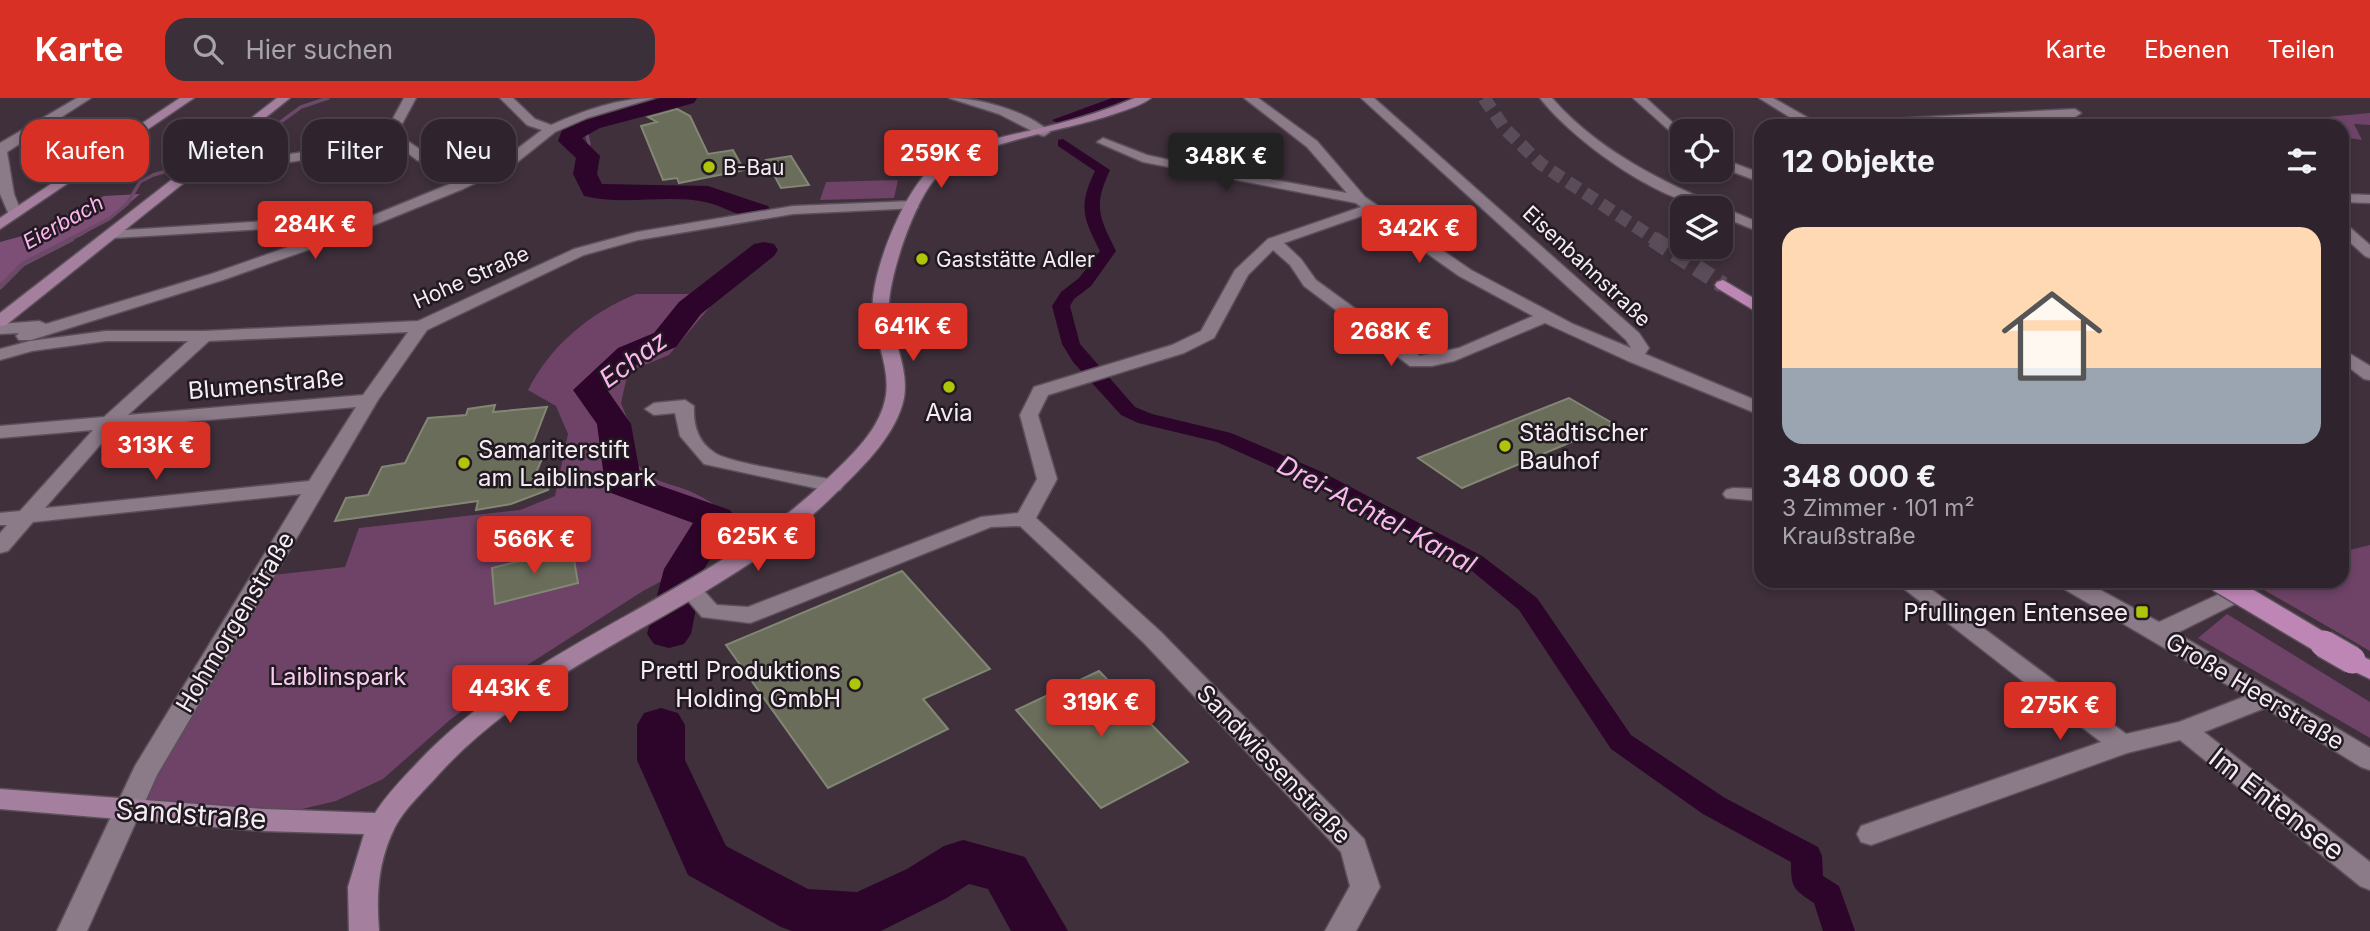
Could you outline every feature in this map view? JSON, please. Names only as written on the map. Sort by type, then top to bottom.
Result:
[{"type":"main road","points":[[0,225],[188,98]]},
{"type":"main road","points":[[258,119],[284,98]]},
{"type":"main road","points":[[364,931],[363,882],[382,824],[433,759],[495,708],[562,663],[715,576],[776,534],[833,486],[882,428],[891,411],[897,378],[880,300],[882,285],[913,205],[928,179],[947,163],[977,150],[1117,110],[1145,98]]},
{"type":"main road","points":[[0,321],[180,182]]},
{"type":"main road","points":[[1723,285],[1754,305]]},
{"type":"main road","points":[[2230,588],[2361,666]]},
{"type":"main road","name":"Sandstraße","points":[[0,800],[263,820],[382,824]]},
{"type":"street","points":[[15,214],[7,194],[1,148],[85,98]]},
{"type":"street","points":[[399,119],[410,98]]},
{"type":"street","points":[[506,98],[531,122],[551,129]]},
{"type":"street","points":[[516,156],[551,129],[583,115],[648,98]]},
{"type":"street","points":[[955,98],[1003,111],[1044,132]]},
{"type":"street","points":[[1250,98],[1312,144],[1366,204],[1455,267],[1545,317],[1634,357],[1754,406]]},
{"type":"street","name":"Eisenbahnstraße","points":[[1367,98],[1633,337],[1640,348],[1634,357]]},
{"type":"street","points":[[1546,98],[1559,116],[1635,172],[1683,196]]},
{"type":"street","points":[[1639,98],[1670,127]]},
{"type":"street","points":[[1765,98],[1801,119]]},
{"type":"street","points":[[1958,119],[2075,113]]},
{"type":"street","points":[[1103,142],[1143,158],[1366,204]]},
{"type":"street","points":[[1177,166],[1251,150]]},
{"type":"street","points":[[1733,167],[1754,176]]},
{"type":"street","points":[[0,344],[217,277],[342,233],[466,182]]},
{"type":"street","points":[[2349,198],[2370,199]]},
{"type":"street","points":[[690,590],[710,612],[750,615],[988,521],[1025,519],[1047,479],[1029,415],[1040,391],[1178,349],[1208,334],[1241,273],[1273,242],[1366,204]]},
{"type":"street","name":"Hohe Straße","points":[[0,355],[30,346],[106,336],[204,336],[421,326],[579,252],[637,236],[775,213],[913,205]]},
{"type":"street","points":[[1733,216],[1754,224]]},
{"type":"street","points":[[114,234],[314,222],[342,233]]},
{"type":"street","points":[[2349,234],[2370,253]]},
{"type":"street","points":[[1273,242],[1296,262],[1310,282],[1416,362],[1431,362],[1460,353],[1545,317]]},
{"type":"street","points":[[0,329],[72,322]]},
{"type":"street","name":"Hohmorgenstraße","points":[[72,931],[125,809],[144,774],[369,400],[421,326]]},
{"type":"street","points":[[0,546],[109,423],[204,336]]},
{"type":"street","points":[[2349,359],[2370,375]]},
{"type":"street","points":[[654,409],[687,397],[683,425],[697,448],[711,460],[833,486]]},
{"type":"street","name":"Blumenstraße","points":[[0,432],[369,400]]},
{"type":"street","points":[[0,519],[316,486]]},
{"type":"street","points":[[1734,494],[1754,495]]},
{"type":"street","name":"Sandwiesenstraße","points":[[1025,519],[1076,562],[1127,611],[1354,847],[1365,887],[1340,931]]},
{"type":"street","points":[[1914,588],[2122,745]]},
{"type":"street","name":"Große Heerstraße","points":[[2079,588],[2158,632],[2370,760]]},
{"type":"street","points":[[2158,632],[2227,599],[2229,588]]},
{"type":"street","points":[[1871,834],[2122,745],[2184,730],[2267,698]]},
{"type":"street","name":"Im Entensee","points":[[2184,730],[2370,878]]},
{"type":"green space","points":[[2370,113],[2370,125],[2354,124],[2362,140],[2349,138],[2349,119],[2306,119]]},
{"type":"green space","points":[[898,180],[894,198],[820,200],[826,182]]},
{"type":"green space","name":"Laiblinspark","points":[[636,294],[721,294],[669,355],[628,372],[621,403],[629,423],[623,444],[643,470],[652,477],[707,500],[738,524],[708,556],[643,591],[515,673],[451,719],[383,779],[336,801],[298,810],[139,800],[273,575],[345,567],[359,528],[520,510],[555,496],[568,434],[556,406],[528,390],[548,359],[573,332],[603,311]]},
{"type":"green space","points":[[2370,545],[2370,651],[2261,588],[2349,588],[2349,550]]},
{"type":"green space","points":[[2227,614],[2370,702],[2370,738],[2198,638]]},
{"type":"shaded area","points":[[140,194],[118,213],[81,236],[40,254],[0,284],[0,242],[48,229],[62,217],[104,196]]},
{"type":"building","points":[[677,109],[690,116],[708,154],[733,150],[744,170],[679,183],[677,178],[663,180],[641,126],[657,122],[648,117]]},
{"type":"building","points":[[791,156],[809,185],[781,188],[766,160]]},
{"type":"building","name":"Städtischer Bauhof","points":[[1569,398],[1614,424],[1462,488],[1418,458]]},
{"type":"building","name":"Samariterstift am Laiblinspark","points":[[495,405],[493,412],[547,407],[530,451],[546,449],[536,473],[552,480],[548,490],[511,504],[476,510],[478,501],[335,521],[346,498],[368,495],[382,467],[405,463],[428,418],[466,415],[468,409]]},
{"type":"building","points":[[572,548],[578,583],[495,604],[492,568]]},
{"type":"building","name":"Prettl Produktions Holding GmbH","points":[[902,571],[990,669],[923,699],[948,729],[828,788],[726,645]]},
{"type":"building","points":[[1099,671],[1188,762],[1101,808],[1016,710]]},
{"type":"waterway","name":"Eierbach","points":[[285,119],[301,107],[328,98]]},
{"type":"waterway","name":"Echaz","points":[[686,98],[592,123],[570,135],[570,141],[588,156],[585,174],[593,191],[708,194],[759,212]]},
{"type":"waterway","name":"Drei-Achtel-Kanal","points":[[1059,120],[1125,98]]},
{"type":"waterway","points":[[581,149],[589,144],[585,127]]},
{"type":"waterway","name":"Drei-Achtel-Kanal","points":[[1063,143],[1103,170],[1092,194],[1091,212],[1108,251],[1085,282],[1067,296],[1061,306],[1071,344],[1080,358],[1128,411],[1145,419],[1224,437],[1314,477],[1474,561],[1528,604],[1621,742],[1714,806],[1807,856],[1807,882],[1828,895],[1839,931]]},
{"type":"waterway","name":"Eierbach","points":[[68,240],[109,219],[127,204],[140,182],[163,172]]},
{"type":"waterway","name":"Eierbach","points":[[0,287],[23,264],[72,239]]},
{"type":"waterway","name":"Echaz","points":[[669,634],[684,569],[716,518],[624,485],[614,424],[590,390],[629,355],[665,340],[690,308],[764,250]]},
{"type":"waterway","name":"Echaz","points":[[661,725],[661,760],[707,860],[800,911],[861,915],[926,884],[963,861],[1006,872],[1040,931]]},
{"type":"tunnel","points":[[1484,98],[1505,129],[1541,164],[1656,240]]},
{"type":"tunnel","points":[[1653,239],[1723,285]]},
{"type":"place","name":"B-Bau","points":[[709,167]]},
{"type":"place","name":"Gaststätte Adler","points":[[922,259]]},
{"type":"place","name":"Avia","points":[[949,387]]},
{"type":"place","name":"Städtischer Bauhof","points":[[1505,446]]},
{"type":"place","name":"Samariterstift am Laiblinspark","points":[[464,463]]},
{"type":"place","name":"Pfullingen Entensee","points":[[2142,612]]},
{"type":"place","name":"Prettl Produktions Holding GmbH","points":[[855,684]]}]
